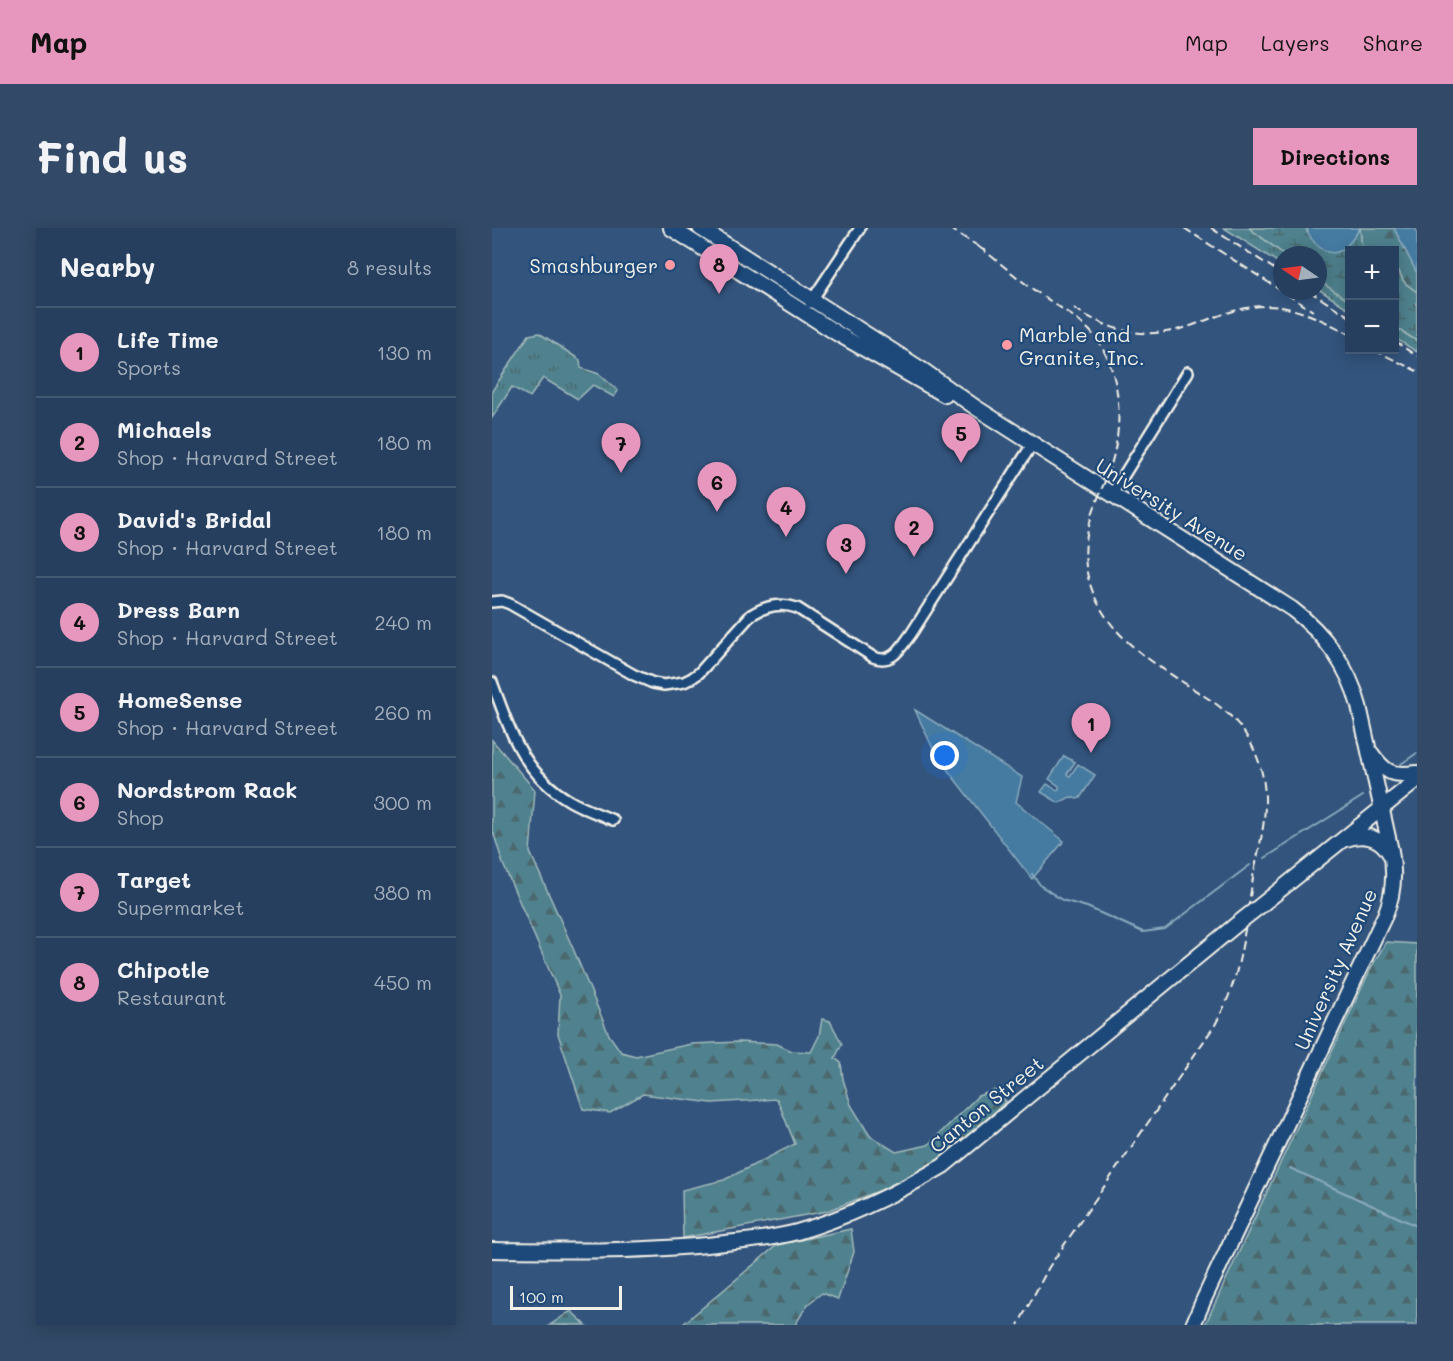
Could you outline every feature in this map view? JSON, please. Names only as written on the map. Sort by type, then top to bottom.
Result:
[{"type":"main road","name":"University Avenue","points":[[671,228],[838,334],[921,382],[975,407]]},
{"type":"main road","name":"University Avenue","points":[[700,228],[1305,618],[1332,648],[1352,686],[1368,747],[1392,859],[1391,898],[1193,1325]]},
{"type":"main road","points":[[1368,747],[1378,763],[1390,773],[1400,775],[1417,773]]},
{"type":"main road","name":"Canton Street","points":[[492,1250],[646,1250],[773,1238],[818,1225],[865,1206],[928,1175],[949,1161],[1237,924],[1417,780]]},
{"type":"main road","points":[[1344,839],[1357,836],[1372,837],[1384,845],[1392,859]]},
{"type":"street","points":[[804,313],[860,228]]},
{"type":"street","points":[[1112,494],[1188,372]]},
{"type":"street","points":[[492,602],[502,601],[510,604],[634,675],[659,685],[676,684],[692,678],[706,666],[751,615],[772,606],[784,605],[797,608],[873,657],[888,659],[898,651],[911,633],[1033,443]]},
{"type":"street","points":[[492,682],[511,734],[522,755],[533,769],[555,791],[568,800],[613,820]]},
{"type":"green space","points":[[1224,228],[1249,228],[1273,246],[1273,259]]},
{"type":"green space","points":[[1249,228],[1307,228],[1307,232],[1345,247],[1345,298],[1327,286],[1327,246],[1273,246]]},
{"type":"green space","points":[[1360,228],[1394,228],[1417,273],[1417,292],[1405,283],[1399,272],[1399,246],[1362,246]]},
{"type":"green space","points":[[1360,228],[1362,246],[1346,246]]},
{"type":"green space","points":[[1399,272],[1403,281],[1417,292],[1417,341],[1399,330]]},
{"type":"green space","points":[[1327,286],[1345,298],[1345,306],[1327,295]]},
{"type":"green space","points":[[1399,330],[1417,341],[1417,352],[1399,341]]},
{"type":"green space","points":[[539,333],[580,360],[581,368],[599,374],[618,391],[614,397],[593,385],[578,399],[543,378],[530,397],[512,387],[492,418],[492,391],[529,335]]},
{"type":"green space","points":[[492,740],[535,790],[530,852],[609,1035],[621,1052],[636,1056],[691,1044],[739,1042],[777,1044],[792,1051],[811,1052],[819,1036],[822,1019],[830,1021],[842,1044],[835,1058],[841,1063],[851,1105],[870,1136],[896,1152],[928,1145],[978,1096],[995,1090],[1006,1101],[953,1151],[924,1169],[881,1190],[827,1211],[683,1238],[682,1190],[724,1180],[795,1144],[777,1099],[712,1103],[643,1094],[610,1113],[583,1109],[558,1034],[560,995],[503,864],[492,828]]},
{"type":"green space","points":[[1386,942],[1417,944],[1417,1325],[1205,1325],[1371,968]]},
{"type":"green space","points":[[851,1229],[854,1252],[838,1299],[822,1293],[808,1304],[795,1325],[682,1325],[777,1245]]},
{"type":"green space","points":[[571,1311],[586,1325],[550,1325]]},
{"type":"water","points":[[1307,228],[1360,228],[1347,246],[1335,253],[1327,251],[1327,246],[1318,246]]},
{"type":"water","points":[[1394,228],[1415,228],[1417,232],[1417,273]]},
{"type":"water","points":[[915,710],[1022,777],[1016,802],[1064,841],[1032,879],[936,755]]},
{"type":"water","points":[[1064,756],[1075,762],[1067,774],[1069,776],[1078,764],[1095,775],[1080,798],[1070,797],[1059,803],[1041,792],[1047,784],[1059,789],[1059,786],[1049,779]]},
{"type":"waterway","points":[[1401,764],[1417,753]]},
{"type":"waterway","points":[[1265,858],[1363,796]]},
{"type":"waterway","points":[[1032,874],[1041,886],[1062,900],[1087,907],[1143,932],[1165,929],[1250,865]]},
{"type":"waterway","points":[[1290,1168],[1417,1226]]},
{"type":"railway","points":[[949,228],[986,251]]},
{"type":"railway","points":[[1184,228],[1313,311]]},
{"type":"railway","points":[[1211,228],[1273,268]]},
{"type":"railway","points":[[979,247],[1076,319],[1090,331],[1102,347],[1115,383],[1118,424],[1112,463],[1088,531],[1085,557],[1090,584],[1107,618],[1131,645],[1234,719],[1252,745],[1260,765],[1265,796],[1263,829],[1241,951],[1234,981],[1224,1007],[1215,1025],[1049,1267],[1018,1325]]},
{"type":"railway","points":[[1323,300],[1345,314]]},
{"type":"railway","points":[[1074,308],[1118,329],[1148,333],[1179,329],[1246,308],[1275,306],[1308,314],[1345,332]]},
{"type":"railway","points":[[1399,344],[1417,356]]},
{"type":"railway","points":[[1382,354],[1417,371]]},
{"type":"place","name":"Smashburger","points":[[670,265]]},
{"type":"place","name":"Chipotle","points":[[719,294]]},
{"type":"place","name":"Marble and Granite, Inc.","points":[[1007,345]]},
{"type":"place","name":"HomeSense","points":[[961,463]]},
{"type":"place","name":"Target","points":[[621,473]]},
{"type":"place","name":"Nordstrom Rack","points":[[717,512]]},
{"type":"place","name":"Dress Barn","points":[[786,537]]},
{"type":"place","name":"Michaels","points":[[914,557]]},
{"type":"place","name":"David's Bridal","points":[[846,574]]},
{"type":"place","name":"Life Time","points":[[1091,753]]}]
